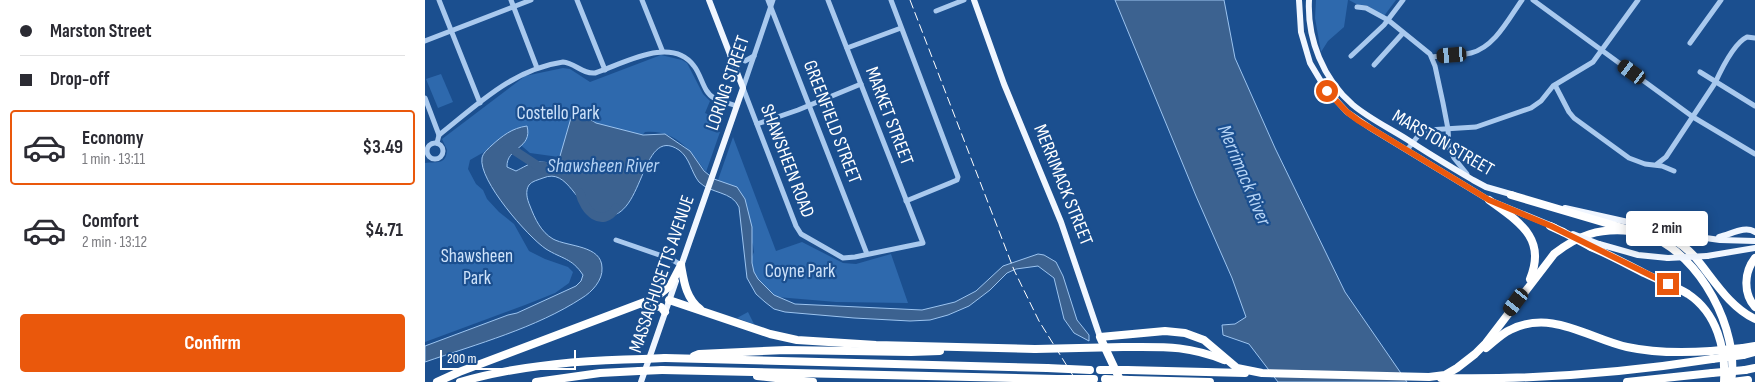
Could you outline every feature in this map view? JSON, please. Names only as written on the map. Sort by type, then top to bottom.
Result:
[{"type":"highway","points":[[1511,195],[1630,231]]},
{"type":"highway","points":[[1489,200],[1521,223],[1530,235],[1536,256],[1535,268],[1526,289]]},
{"type":"highway","points":[[1551,226],[1595,246],[1696,300],[1708,314],[1720,338],[1724,382]]},
{"type":"highway","points":[[1649,226],[1674,240],[1693,255],[1731,302],[1746,315],[1755,319]]},
{"type":"highway","points":[[1475,354],[1554,254],[1567,243],[1587,234],[1613,229],[1645,234],[1665,243],[1689,263],[1704,282],[1716,303],[1726,327],[1731,353],[1733,380],[1752,379]]},
{"type":"highway","points":[[1755,258],[1750,265],[1747,276],[1747,289],[1751,303],[1755,307]]},
{"type":"highway","points":[[437,382],[655,298],[670,286],[681,265]]},
{"type":"highway","points":[[681,265],[687,292],[694,304],[704,312]]},
{"type":"highway","points":[[669,300],[770,334],[797,340],[984,349],[1185,348],[1201,351],[1228,361]]},
{"type":"highway","points":[[641,304],[657,306],[665,312]]},
{"type":"highway","points":[[1100,337],[1159,331],[1185,333],[1204,340],[1237,368],[1262,374],[1429,377],[1445,375],[1511,329],[1524,324],[1542,321],[1571,327],[1627,347],[1657,352],[1712,355]]},
{"type":"highway","name":"MERRIMACK STREET","points":[[1100,337],[1121,382]]},
{"type":"highway","points":[[1743,351],[1755,346]]},
{"type":"highway","points":[[686,358],[699,354],[765,350],[911,352],[984,349]]},
{"type":"highway","points":[[460,382],[499,373],[555,364],[665,358],[1090,370],[1509,378],[1683,364],[1712,355],[1743,351],[1755,352]]},
{"type":"highway","points":[[1627,382],[1755,368]]},
{"type":"highway","points":[[536,382],[600,373],[662,370],[1210,382]]},
{"type":"highway","points":[[722,371],[813,382]]},
{"type":"main road","points":[[709,0],[743,88]]},
{"type":"main road","name":"MERRIMACK STREET","points":[[975,0],[1005,84],[1061,219],[1100,337]]},
{"type":"main road","name":"MARSTON STREET","points":[[1299,0],[1299,16],[1303,42],[1310,63],[1325,88],[1347,112],[1489,200],[1551,226]]},
{"type":"main road","name":"MARSTON STREET","points":[[1309,0],[1309,20],[1314,45],[1333,84],[1359,110],[1473,180],[1486,187],[1511,195],[1649,226],[1709,239],[1755,242]]},
{"type":"main road","name":"LORING STREET","points":[[712,176],[743,88]]},
{"type":"main road","name":"MASSACHUSETTS AVENUE","points":[[641,382],[712,176]]},
{"type":"main road","points":[[1709,239],[1746,229],[1751,229],[1755,232]]},
{"type":"main road","points":[[1745,250],[1755,242]]},
{"type":"main road","points":[[1595,246],[1638,255],[1668,258],[1707,256],[1755,248]]},
{"type":"street","points":[[439,0],[479,103]]},
{"type":"street","points":[[511,0],[537,68]]},
{"type":"street","points":[[425,41],[531,0]]},
{"type":"street","points":[[577,0],[605,70]]},
{"type":"street","points":[[437,143],[439,135],[479,103],[512,79],[537,68],[563,62],[590,74],[662,50],[642,0]]},
{"type":"street","name":"GREENFIELD STREET","points":[[768,0],[867,254]]},
{"type":"street","name":"LORING STREET","points":[[743,88],[773,0]]},
{"type":"street","name":"MARKET STREET","points":[[828,0],[923,243]]},
{"type":"street","points":[[891,0],[958,178],[950,184],[906,201]]},
{"type":"street","points":[[936,11],[964,0]]},
{"type":"street","points":[[1351,56],[1388,20],[1403,0]]},
{"type":"street","points":[[1432,57],[1469,54],[1483,48],[1493,39],[1522,0]]},
{"type":"street","points":[[1533,0],[1693,117],[1755,154]]},
{"type":"street","points":[[1407,150],[1411,143],[1425,131],[1475,127],[1528,110],[1541,101],[1555,85],[1587,67],[1602,50],[1638,0]]},
{"type":"street","points":[[1690,43],[1721,0]]},
{"type":"street","points":[[1357,7],[1366,8],[1388,20],[1432,57],[1437,72],[1448,128],[1447,140],[1451,152],[1462,169],[1473,180]]},
{"type":"street","points":[[847,48],[901,28]]},
{"type":"street","points":[[1374,65],[1403,33]]},
{"type":"street","points":[[1657,164],[1666,157],[1741,40],[1747,37],[1755,38]]},
{"type":"street","name":"SHAWSHEEN ROAD","points":[[662,50],[690,60],[708,93],[715,99],[736,106]]},
{"type":"street","points":[[730,56],[745,61],[754,55]]},
{"type":"street","points":[[1700,72],[1755,106]]},
{"type":"street","points":[[757,124],[861,84]]},
{"type":"street","points":[[1555,85],[1569,112],[1577,121],[1629,158],[1645,164],[1657,164],[1674,171]]},
{"type":"street","name":"SHAWSHEEN ROAD","points":[[743,88],[795,226],[801,234],[843,258],[923,243]]},
{"type":"street","points":[[425,98],[427,110],[439,135]]},
{"type":"street","points":[[616,240],[671,259],[681,265]]},
{"type":"green space","points":[[1316,0],[1348,0],[1344,27],[1328,41],[1321,52],[1315,18]]},
{"type":"green space","points":[[1349,0],[1396,0],[1384,16],[1366,5],[1358,5]]},
{"type":"green space","points":[[661,55],[687,63],[703,94],[710,101],[705,113],[714,117],[710,129],[720,132],[706,172],[681,143],[665,134],[656,132],[645,132],[639,139],[566,158],[530,153],[516,141],[500,143],[470,160],[468,169],[476,184],[483,190],[487,199],[499,212],[514,224],[529,251],[568,267],[573,272],[569,283],[555,293],[425,342],[425,163],[443,161],[447,150],[442,139],[525,76],[563,68],[570,69],[590,82]]},
{"type":"green space","points":[[441,74],[453,102],[438,108],[426,79]]},
{"type":"green space","name":"Coyne Park","points":[[733,137],[776,251],[802,242],[843,263],[856,264],[891,254],[908,303],[836,302],[777,297],[753,280],[751,259],[754,252],[753,245],[733,191],[718,180]]},
{"type":"green space","points":[[748,312],[754,324],[737,318]]},
{"type":"water","name":"Merrimack River","points":[[1115,0],[1224,0],[1235,58],[1275,148],[1345,292],[1407,382],[1278,382],[1249,344],[1223,335],[1222,325],[1235,324],[1246,317],[1232,278]]},
{"type":"water","name":"Shawsheen River","points":[[573,111],[577,111],[596,123],[643,135],[665,134],[690,151],[704,171],[714,179],[737,187],[745,199],[752,227],[752,263],[754,272],[758,279],[774,295],[795,304],[922,310],[955,302],[976,291],[1003,266],[1038,254],[1044,255],[1056,262],[1063,276],[1077,320],[1089,335],[1089,341],[1074,333],[1064,319],[1054,278],[1038,266],[1016,269],[1007,273],[990,290],[969,306],[930,320],[910,321],[854,318],[785,312],[774,309],[756,294],[747,278],[739,207],[736,202],[699,182],[683,153],[666,146],[656,150],[626,206],[615,215],[601,215],[592,211],[559,178],[552,176],[530,184],[527,190],[527,198],[539,225],[553,239],[583,248],[596,255],[601,260],[602,268],[599,281],[586,295],[564,309],[526,327],[425,362],[425,346],[517,313],[576,286],[581,281],[583,275],[575,265],[538,243],[517,221],[488,180],[483,168],[482,158],[487,150],[503,136],[527,126],[528,134],[526,139],[511,155],[507,167],[516,171],[529,164],[554,161],[560,156]]},
{"type":"waterway","name":"Shawsheen River","points":[[504,149],[512,149],[538,166],[544,166]]},
{"type":"waterway","name":"Shawsheen River","points":[[580,193],[585,206],[594,215],[605,217],[616,208]]},
{"type":"railway","points":[[910,0],[1014,270],[1039,321],[1077,382]]},
{"type":"route","points":[[1327,91],[1347,112],[1359,121],[1489,200],[1551,226],[1668,284]]},
{"type":"park label","name":"Costello Park","points":[[558,113]]},
{"type":"park label","name":"Shawsheen Park","points":[[477,267]]}]
